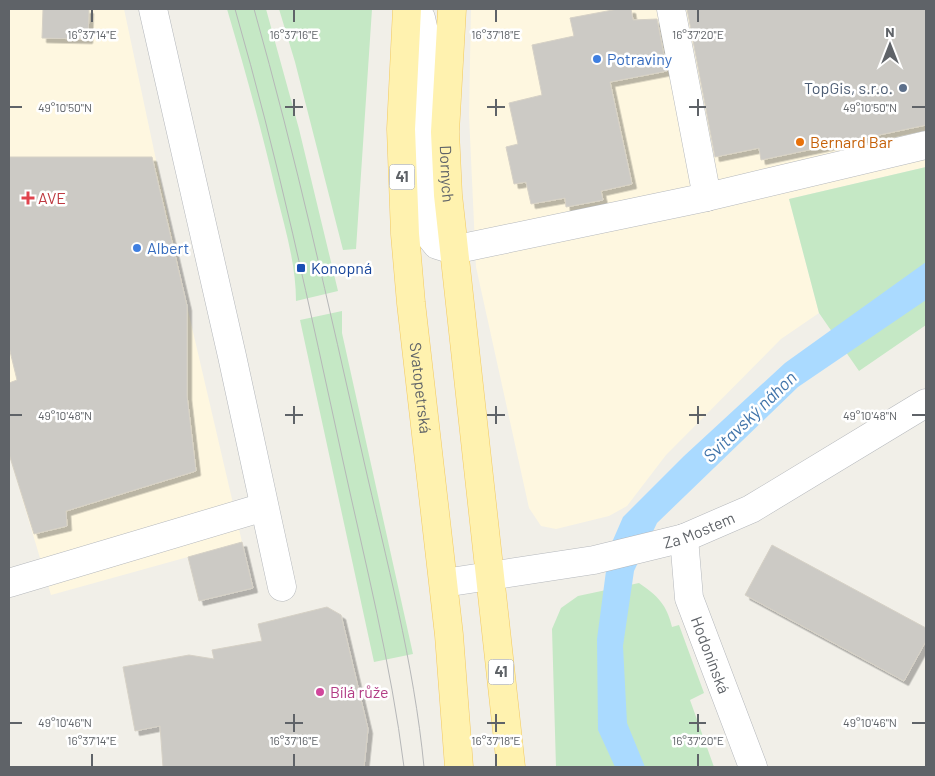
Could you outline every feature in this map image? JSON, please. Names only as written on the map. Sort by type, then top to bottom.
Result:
[{"type":"main road","name":"Svatopetrská","points":[[407,9],[402,129],[405,234],[410,303],[444,583],[459,767]]},
{"type":"main road","name":"Dornych","points":[[452,9],[445,132],[453,250],[489,576]]},
{"type":"main road","name":"41","points":[[489,576],[511,767]]},
{"type":"street","points":[[153,9],[282,587]]},
{"type":"street","points":[[416,9],[421,18],[426,44],[423,166],[426,224],[429,235],[437,245],[453,250],[707,197],[926,145]]},
{"type":"street","points":[[671,9],[707,197]]},
{"type":"street","name":"Za Mostem","points":[[444,583],[594,560],[677,541],[750,510],[926,403]]},
{"type":"street","points":[[9,583],[264,507]]},
{"type":"street","name":"Hodonínská","points":[[677,541],[689,598],[753,767]]},
{"type":"shaded area","points":[[9,9],[124,9],[187,306],[242,542],[51,595],[9,454]]},
{"type":"shaded area","points":[[471,9],[926,9],[926,167],[789,199],[819,313],[781,339],[666,455],[627,506],[609,516],[556,529],[541,526],[529,508],[476,267],[469,115]]},
{"type":"green space","points":[[227,9],[266,9],[299,129],[338,291],[296,301],[294,273],[286,233],[259,123]]},
{"type":"green space","points":[[279,9],[372,9],[356,249],[343,250],[295,62]]},
{"type":"green space","points":[[926,167],[926,325],[859,371],[819,313],[789,199]]},
{"type":"green space","points":[[342,311],[342,333],[413,654],[374,662],[300,320]]},
{"type":"green space","points":[[639,583],[661,602],[672,627],[679,625],[704,693],[690,700],[714,767],[556,767],[552,629],[561,608],[578,596]]},
{"type":"water","name":"Svitavský náhon","points":[[926,262],[926,300],[798,387],[657,523],[634,571],[623,646],[627,723],[645,767],[615,767],[598,730],[597,639],[606,571],[613,540],[623,517],[684,456],[785,363]]},
{"type":"building","points":[[43,9],[89,9],[88,39],[42,38]]},
{"type":"building","points":[[618,9],[631,9],[633,20],[657,19],[667,71],[610,82],[632,184],[601,191],[603,200],[566,207],[565,198],[531,204],[526,182],[514,184],[506,147],[518,144],[509,103],[542,95],[532,45],[574,36],[570,18]]},
{"type":"building","points":[[687,9],[926,9],[926,125],[761,160],[759,148],[715,157]]},
{"type":"building","points":[[9,157],[152,157],[187,306],[187,396],[196,471],[66,511],[67,526],[34,534],[9,454],[9,383],[17,380],[9,347]]},
{"type":"building","points":[[242,542],[253,588],[199,601],[188,557]]},
{"type":"building","points":[[772,545],[926,628],[926,641],[904,681],[745,595]]},
{"type":"building","points":[[327,607],[341,615],[368,729],[364,767],[163,767],[160,726],[135,731],[123,667],[189,655],[214,659],[212,650],[262,641],[258,624]]},
{"type":"tram line","points":[[235,9],[251,65],[306,290],[385,652],[404,767]]},
{"type":"tram line","points":[[254,9],[312,232],[390,572],[413,689],[424,767]]},
{"type":"place","name":"Potraviny","points":[[597,59]]},
{"type":"place","name":"TopGis, s.r.o.","points":[[903,88]]},
{"type":"place","name":"Bernard Bar","points":[[800,142]]},
{"type":"place","name":"AVE","points":[[28,198]]},
{"type":"place","name":"Albert","points":[[137,248]]},
{"type":"place","name":"Konopná","points":[[301,268]]},
{"type":"place","name":"Bílá růže","points":[[320,692]]}]
